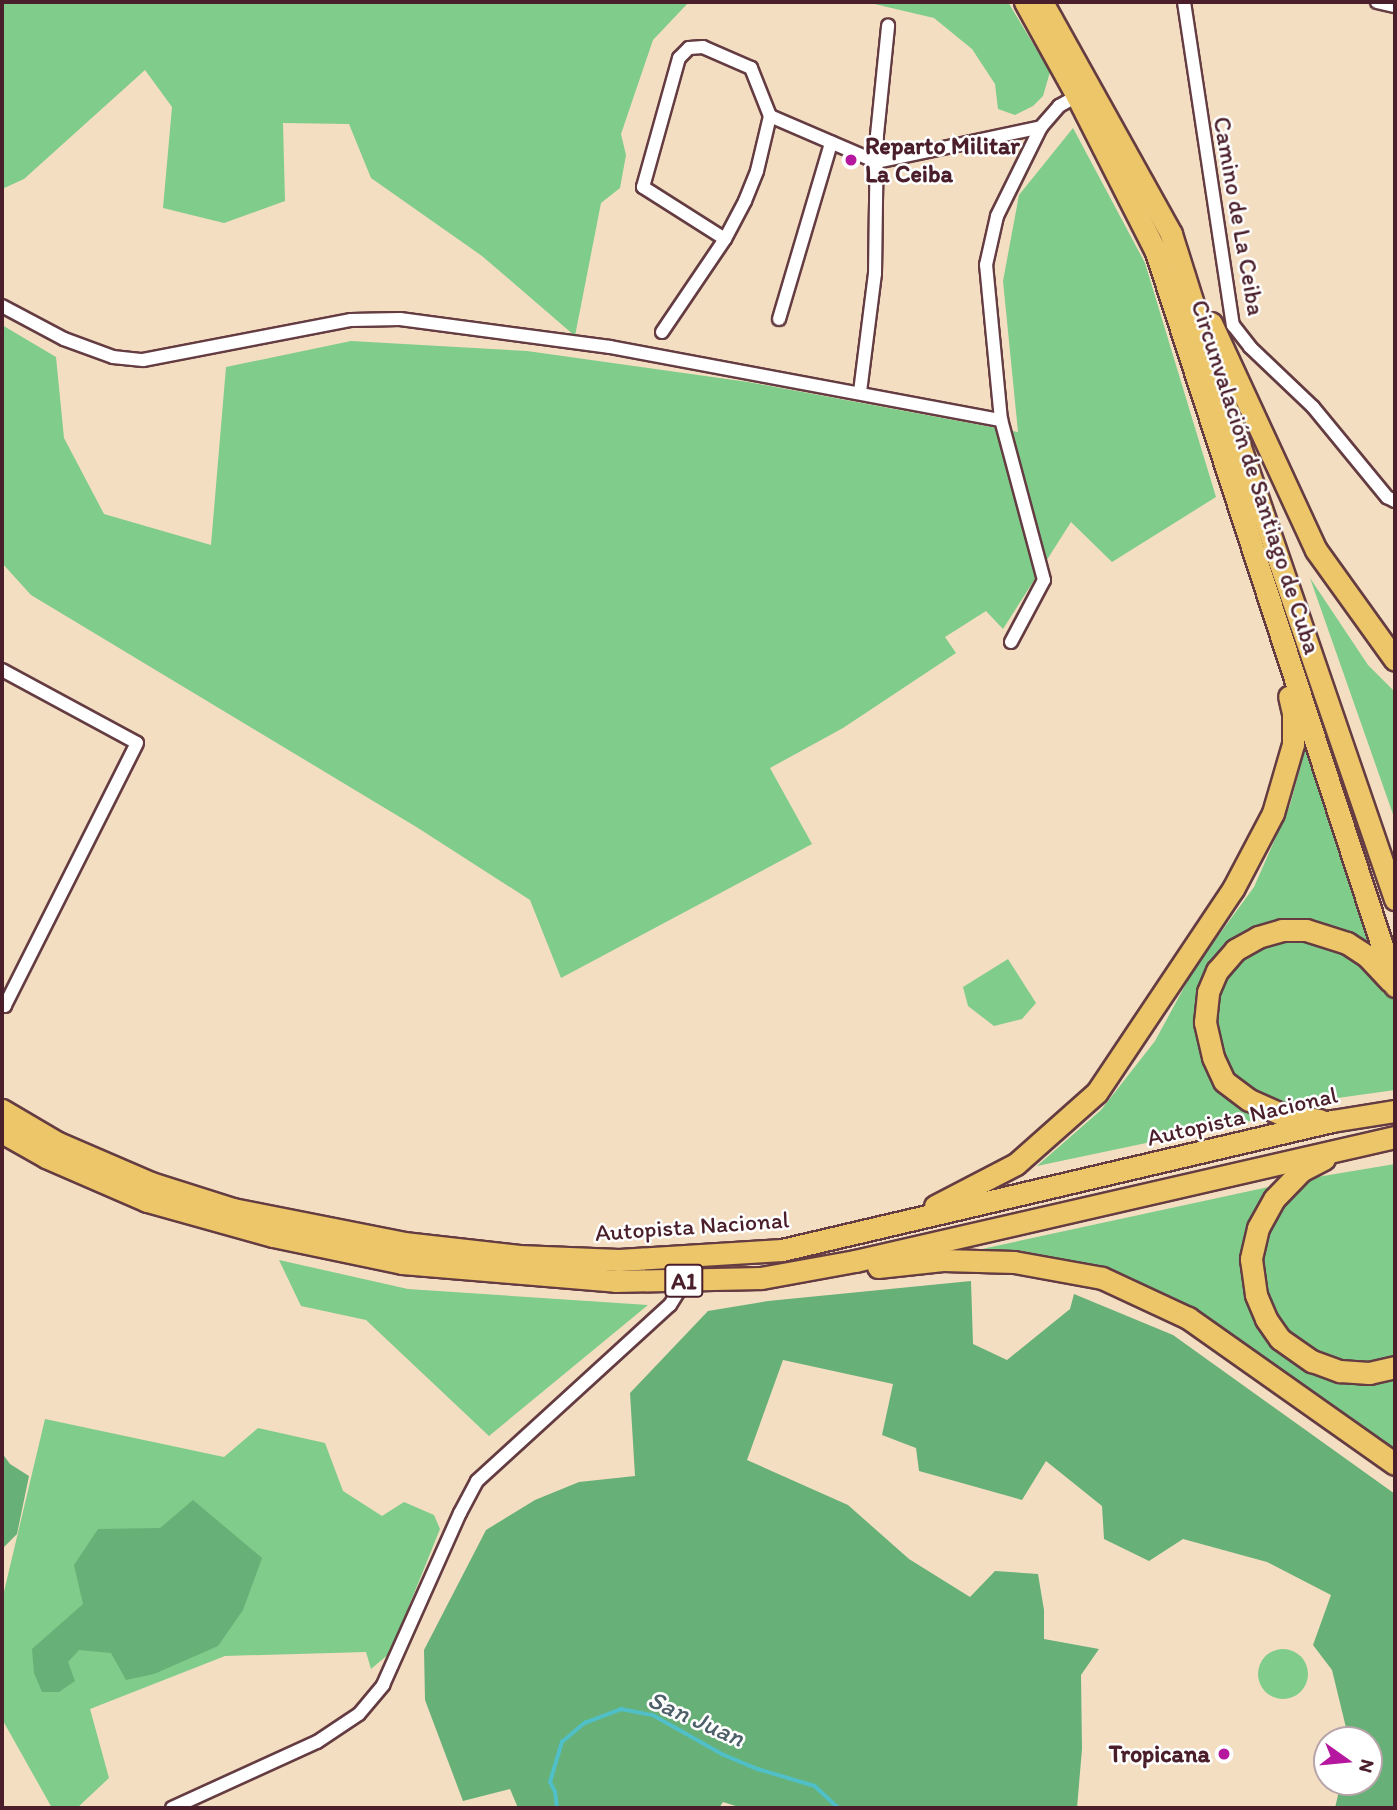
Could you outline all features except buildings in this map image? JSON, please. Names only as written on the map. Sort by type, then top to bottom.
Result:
[{"type":"highway","name":"Circunvalación de Santiago de Cuba","points":[[1024,2],[1084,91],[1171,234],[1222,394],[1395,899]]},
{"type":"highway","name":"Circunvalación de Santiago de Cuba","points":[[1042,2],[1156,252],[1395,986]]},
{"type":"highway","points":[[1171,234],[1316,550],[1395,660]]},
{"type":"highway","points":[[897,1223],[1016,1164],[1097,1092],[1233,889],[1273,813],[1293,744],[1293,713],[1258,565]]},
{"type":"highway","points":[[1332,1121],[1280,1114],[1249,1100],[1224,1081],[1213,1057],[1205,1022],[1208,992],[1217,971],[1235,950],[1258,937],[1282,930],[1306,930],[1347,943],[1367,956],[1395,986]]},
{"type":"highway","name":"Autopista Nacional","points":[[2,1110],[58,1143],[151,1183],[233,1209],[404,1243],[520,1256],[618,1260],[782,1250],[1332,1121],[1395,1111]]},
{"type":"highway","name":"Autopista Nacional","points":[[2,1132],[46,1157],[147,1201],[286,1239],[402,1263],[589,1279],[685,1281],[761,1278],[855,1261],[1385,1139]]},
{"type":"highway","points":[[1385,1139],[1334,1153],[1302,1170],[1274,1199],[1263,1218],[1251,1259],[1256,1295],[1266,1319],[1280,1339],[1312,1361],[1340,1371],[1369,1373],[1395,1367]]},
{"type":"highway","points":[[761,1278],[943,1260],[1014,1262],[1101,1278],[1188,1318],[1395,1464]]},
{"type":"street","name":"Camino de La Ceiba","points":[[1184,2],[1233,326],[1250,347],[1313,407],[1387,497],[1395,501]]},
{"type":"street","points":[[1377,2],[1395,6]]},
{"type":"street","points":[[860,392],[875,274],[877,162],[888,26]]},
{"type":"street","points":[[662,332],[725,239],[757,172],[770,116],[751,68],[703,47],[689,48],[679,58],[643,187],[725,239]]},
{"type":"street","points":[[1011,642],[1044,580],[1001,420],[986,265],[997,216],[1041,127],[1059,106],[1084,91]]},
{"type":"street","points":[[770,116],[877,162],[1041,127]]},
{"type":"street","points":[[779,319],[831,143]]},
{"type":"street","points":[[2,306],[64,340],[123,358],[157,358],[351,320],[400,319],[610,347],[1001,420]]},
{"type":"street","points":[[1215,332],[1250,347]]},
{"type":"street","points":[[2,670],[137,743],[5,1006],[2,1004]]},
{"type":"street","points":[[173,1808],[317,1742],[359,1714],[388,1675],[460,1513],[478,1481],[670,1305],[685,1281]]},
{"type":"green space","points":[[2,2],[689,2],[653,40],[621,134],[626,155],[620,188],[601,203],[575,336],[482,256],[371,178],[349,124],[283,123],[285,201],[224,223],[163,208],[172,107],[145,70],[24,179],[2,189]]},
{"type":"green space","points":[[866,2],[1008,2],[1050,72],[1043,96],[1033,106],[1015,115],[998,109],[995,84],[972,49],[934,18]]},
{"type":"green space","points":[[1073,128],[1145,263],[1216,497],[1112,562],[1071,522],[1003,629],[986,611],[945,637],[956,653],[843,728],[770,768],[812,844],[561,978],[530,900],[418,828],[31,595],[2,563],[2,325],[56,357],[64,438],[104,514],[211,545],[226,367],[351,341],[527,351],[748,382],[1018,432],[1003,281],[1019,195]]},
{"type":"green space","points":[[1310,578],[1368,665],[1395,692],[1395,820]]},
{"type":"green space","points":[[1305,749],[1393,996],[1395,1090],[1309,1102],[1265,1118],[1037,1166],[1101,1110],[1155,1041],[1194,969],[1254,887],[1290,805]]},
{"type":"green space","points":[[1008,959],[1036,1003],[1022,1019],[994,1026],[968,1006],[963,987]]},
{"type":"green space","points":[[1395,1164],[1395,1452],[1189,1308],[1102,1267],[968,1252],[1305,1179]]},
{"type":"green space","points":[[279,1260],[408,1289],[648,1305],[489,1436],[366,1320],[301,1306]]},
{"type":"green space","points":[[971,1281],[973,1344],[1007,1360],[1070,1309],[1074,1294],[1173,1335],[1395,1494],[1395,1808],[1335,1808],[1338,1796],[1383,1796],[1383,1726],[1346,1726],[1332,1670],[1313,1645],[1331,1595],[1267,1562],[1183,1539],[1149,1561],[1104,1539],[1102,1506],[1046,1461],[1022,1500],[919,1471],[916,1448],[882,1435],[893,1384],[783,1360],[747,1460],[848,1505],[909,1559],[970,1597],[995,1571],[1038,1574],[1044,1610],[1044,1639],[1099,1649],[1081,1675],[1082,1749],[1077,1808],[742,1808],[723,1802],[719,1808],[518,1808],[510,1789],[463,1801],[425,1700],[424,1650],[486,1530],[535,1500],[579,1482],[635,1476],[630,1393],[708,1311],[768,1301]]},
{"type":"green space","points":[[45,1419],[224,1457],[258,1428],[325,1443],[343,1491],[382,1516],[404,1502],[434,1515],[440,1529],[390,1653],[371,1669],[366,1652],[225,1656],[90,1709],[109,1778],[77,1808],[52,1808],[2,1719],[2,1600]]},
{"type":"green space","points":[[2,1453],[10,1464],[29,1476],[17,1534],[2,1549]]},
{"type":"green space","points":[[193,1500],[262,1558],[243,1610],[218,1646],[154,1674],[126,1680],[111,1653],[79,1650],[68,1662],[75,1681],[59,1692],[42,1692],[34,1673],[32,1649],[83,1604],[74,1565],[98,1529],[160,1528]]},
{"type":"green space","points":[[1283,1649],[1301,1656],[1308,1674],[1301,1692],[1283,1699],[1265,1692],[1258,1674],[1265,1656]]},
{"type":"waterway","name":"San Juan","points":[[557,1808],[555,1792],[550,1782],[562,1742],[585,1723],[621,1709],[653,1715],[722,1754],[758,1769],[815,1786],[839,1808]]},
{"type":"place","name":"Reparto Militar La Ceiba","points":[[851,160]]},
{"type":"place","name":"Tropicana","points":[[1224,1754]]}]
